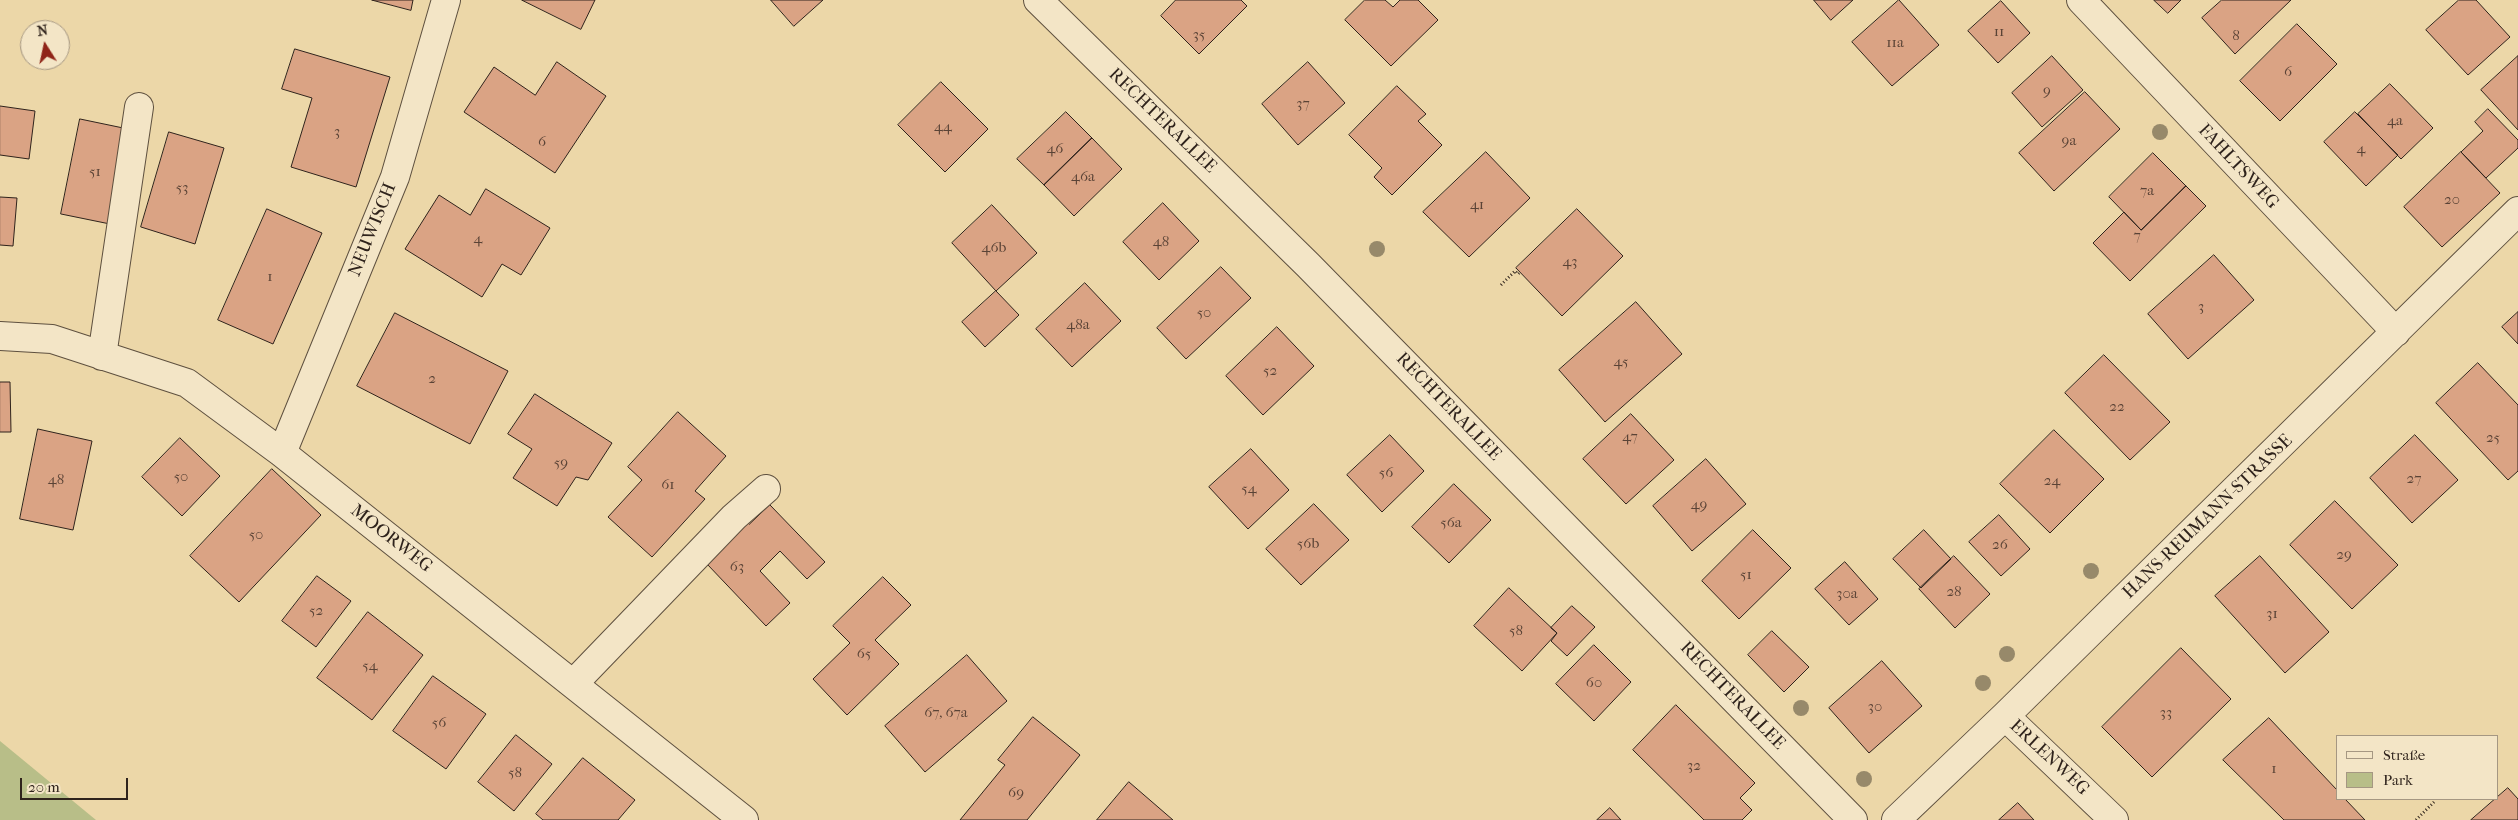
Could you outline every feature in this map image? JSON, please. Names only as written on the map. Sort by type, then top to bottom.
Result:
[{"type":"street","name":"NEUWISCH","points":[[282,453],[395,177],[446,0]]},
{"type":"street","name":"RECHTERALLEE","points":[[1038,0],[1308,265],[1853,820]]},
{"type":"street","name":"FAHLTSWEG","points":[[2081,0],[2396,332]]},
{"type":"street","points":[[102,356],[139,107]]},
{"type":"street","name":"HANS-REUMANN-STRASSE","points":[[1896,820],[2005,716],[2518,211]]},
{"type":"street","name":"MOORWEG","points":[[0,336],[52,339],[187,383],[282,453],[744,820]]},
{"type":"street","points":[[573,684],[734,517],[766,489]]},
{"type":"street","name":"ERLENWEG","points":[[2005,716],[2114,820]]},
{"type":"path","points":[[1501,285],[1515,271],[1518,274],[1520,272]]},
{"type":"path","points":[[2416,820],[2434,802]]},
{"type":"green space","points":[[0,741],[96,820],[0,820]]},
{"type":"building","points":[[372,0],[413,0],[411,10]]},
{"type":"building","points":[[522,0],[595,0],[581,29]]},
{"type":"building","points":[[771,0],[823,0],[794,26]]},
{"type":"building","points":[[1176,0],[1241,0],[1247,6],[1199,54],[1161,16]]},
{"type":"building","points":[[1365,0],[1385,0],[1393,7],[1400,0],[1418,0],[1438,20],[1391,66],[1345,20]]},
{"type":"building","points":[[1814,0],[1853,0],[1831,20]]},
{"type":"building","points":[[1899,0],[1939,45],[1892,86],[1852,42]]},
{"type":"building","points":[[2154,0],[2181,0],[2168,13]]},
{"type":"building","points":[[2222,0],[2291,0],[2235,54],[2202,18]]},
{"type":"building","points":[[2459,0],[2476,0],[2510,37],[2468,75],[2426,30]]},
{"type":"building","points":[[2001,1],[2030,33],[1998,63],[1968,31]]},
{"type":"building","points":[[2297,24],[2337,64],[2280,121],[2240,81]]},
{"type":"building","points":[[295,49],[390,77],[356,187],[291,167],[312,98],[282,89]]},
{"type":"building","points":[[2052,56],[2083,90],[2042,127],[2012,93]]},
{"type":"building","points":[[2518,56],[2518,130],[2481,90]]},
{"type":"building","points":[[557,62],[606,96],[555,173],[464,112],[494,67],[535,95]]},
{"type":"building","points":[[1308,62],[1345,103],[1298,145],[1262,104]]},
{"type":"building","points":[[941,82],[988,129],[945,172],[898,125]]},
{"type":"building","points":[[2390,84],[2433,128],[2401,159],[2358,114]]},
{"type":"building","points":[[1397,86],[1426,114],[1418,121],[1442,145],[1392,195],[1374,177],[1382,168],[1349,135]]},
{"type":"building","points":[[2085,92],[2120,129],[2054,191],[2019,153]]},
{"type":"building","points":[[0,106],[35,111],[29,159],[0,155]]},
{"type":"building","points":[[2488,109],[2518,140],[2518,148],[2486,178],[2461,152],[2483,131],[2475,122]]},
{"type":"building","points":[[1066,112],[1092,138],[1044,185],[1017,159]]},
{"type":"building","points":[[2355,112],[2398,155],[2366,186],[2324,142]]},
{"type":"building","points":[[80,119],[128,129],[110,224],[61,214]]},
{"type":"building","points":[[169,132],[224,148],[195,244],[141,227]]},
{"type":"building","points":[[1092,138],[1122,169],[1074,216],[1044,185]]},
{"type":"building","points":[[1486,152],[1530,198],[1469,257],[1423,212]]},
{"type":"building","points":[[2461,152],[2500,193],[2442,247],[2404,207]]},
{"type":"building","points":[[2153,153],[2186,186],[2141,230],[2109,197]]},
{"type":"building","points":[[2186,186],[2206,206],[2130,281],[2093,243],[2124,212],[2141,230]]},
{"type":"building","points":[[486,189],[550,228],[521,275],[502,264],[482,297],[405,249],[439,195],[470,215]]},
{"type":"building","points":[[0,197],[17,198],[13,246],[0,245]]},
{"type":"building","points":[[1163,203],[1199,241],[1159,280],[1123,242]]},
{"type":"building","points":[[992,205],[1037,253],[996,291],[952,243]]},
{"type":"building","points":[[267,209],[322,233],[273,344],[218,320]]},
{"type":"building","points":[[1577,209],[1623,256],[1562,316],[1516,268]]},
{"type":"building","points":[[2214,255],[2254,300],[2188,359],[2148,314]]},
{"type":"building","points":[[1221,267],[1251,298],[1186,359],[1157,328]]},
{"type":"building","points":[[1085,283],[1121,321],[1072,367],[1036,329]]},
{"type":"building","points":[[996,291],[1019,315],[985,347],[962,322]]},
{"type":"building","points":[[1636,302],[1682,354],[1605,422],[1559,370]]},
{"type":"building","points":[[2518,312],[2518,344],[2502,327]]},
{"type":"building","points":[[395,313],[508,371],[470,444],[357,386]]},
{"type":"building","points":[[1277,327],[1314,366],[1263,415],[1226,376]]},
{"type":"building","points":[[2104,355],[2170,422],[2130,460],[2065,393]]},
{"type":"building","points":[[2478,363],[2518,405],[2518,471],[2508,480],[2436,403]]},
{"type":"building","points":[[0,382],[10,382],[11,432],[0,432]]},
{"type":"building","points":[[535,394],[612,443],[588,480],[576,477],[557,506],[513,478],[532,449],[508,434]]},
{"type":"building","points":[[678,412],[726,456],[695,491],[705,499],[652,557],[608,517],[642,480],[628,467]]},
{"type":"building","points":[[1631,414],[1674,460],[1626,504],[1583,459]]},
{"type":"building","points":[[38,429],[92,441],[73,530],[20,519]]},
{"type":"building","points":[[2054,430],[2104,479],[2050,533],[2000,484]]},
{"type":"building","points":[[1390,435],[1424,471],[1382,512],[1347,475]]},
{"type":"building","points":[[2415,435],[2458,480],[2412,523],[2370,478]]},
{"type":"building","points":[[180,438],[220,476],[182,516],[142,477]]},
{"type":"building","points":[[1251,449],[1289,490],[1248,529],[1209,487]]},
{"type":"building","points":[[1706,459],[1746,504],[1692,551],[1653,506]]},
{"type":"building","points":[[272,469],[321,515],[239,602],[190,556]]},
{"type":"building","points":[[1454,484],[1491,520],[1449,563],[1412,527]]},
{"type":"building","points":[[2335,501],[2398,565],[2352,609],[2290,545]]},
{"type":"building","points":[[1314,504],[1349,540],[1301,585],[1266,549]]},
{"type":"building","points":[[770,505],[825,562],[807,579],[780,551],[760,571],[790,603],[766,626],[707,564],[722,550],[715,543],[742,517],[749,524]]},
{"type":"building","points":[[1999,515],[2030,549],[2001,576],[1969,542]]},
{"type":"building","points":[[1753,530],[1791,568],[1739,619],[1702,581]]},
{"type":"building","points":[[1924,530],[1951,559],[1921,588],[1893,559]]},
{"type":"building","points":[[1954,556],[1990,594],[1955,628],[1919,589]]},
{"type":"building","points":[[2260,556],[2329,632],[2285,673],[2215,596]]},
{"type":"building","points":[[1845,562],[1878,599],[1849,625],[1815,589]]},
{"type":"building","points":[[317,576],[351,601],[316,647],[282,621]]},
{"type":"building","points":[[883,577],[911,605],[875,640],[899,664],[847,715],[813,679],[850,643],[833,626]]},
{"type":"building","points":[[1509,588],[1557,633],[1522,671],[1474,626]]},
{"type":"building","points":[[1572,606],[1595,627],[1567,656],[1551,641],[1557,633],[1551,628]]},
{"type":"building","points":[[368,612],[423,655],[372,720],[317,678]]},
{"type":"building","points":[[1772,631],[1809,667],[1784,692],[1748,655]]},
{"type":"building","points":[[1594,645],[1631,682],[1594,721],[1556,684]]},
{"type":"building","points":[[2181,648],[2231,699],[2152,777],[2102,727]]},
{"type":"building","points":[[967,655],[1007,701],[925,772],[885,726]]},
{"type":"building","points":[[1882,661],[1922,706],[1869,753],[1829,708]]},
{"type":"building","points":[[433,676],[486,714],[446,769],[393,731]]},
{"type":"building","points":[[1676,705],[1755,783],[1740,798],[1752,810],[1742,820],[1704,820],[1633,750]]},
{"type":"building","points":[[1033,717],[1080,755],[1027,820],[960,820],[1005,765],[998,760]]},
{"type":"building","points":[[2269,718],[2336,789],[2336,800],[2346,800],[2365,820],[2284,820],[2223,760]]},
{"type":"building","points":[[516,735],[552,764],[514,811],[478,782]]},
{"type":"building","points":[[583,758],[635,800],[618,820],[543,820],[536,814]]},
{"type":"building","points":[[1129,782],[1173,820],[1097,820]]},
{"type":"building","points":[[2508,788],[2518,799],[2518,820],[2471,820],[2494,800],[2498,800],[2498,797]]},
{"type":"building","points":[[2018,803],[2034,820],[1999,820]]},
{"type":"building","points":[[1610,808],[1621,820],[1597,820]]}]
